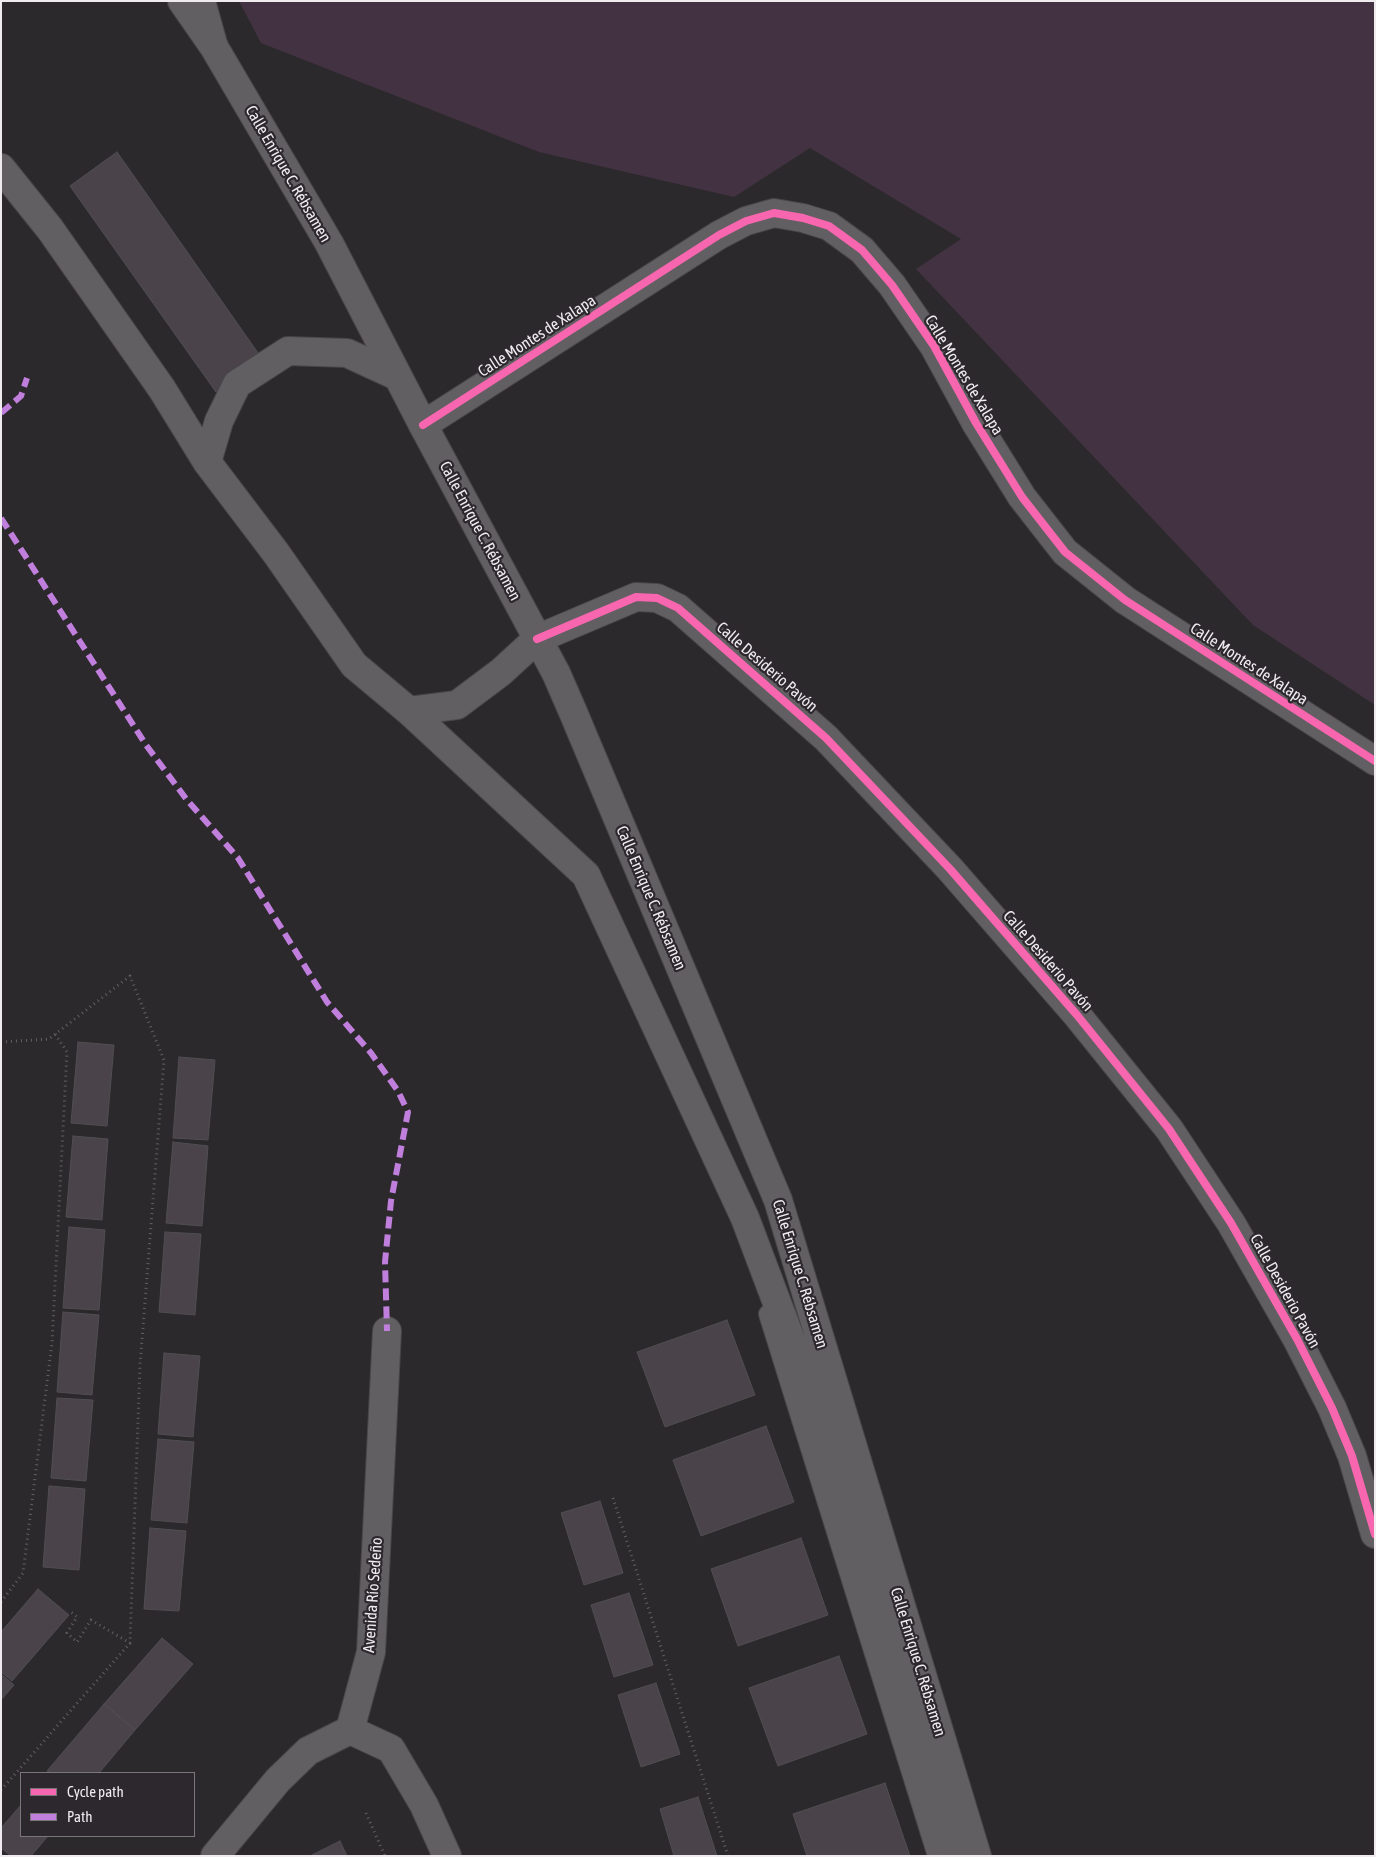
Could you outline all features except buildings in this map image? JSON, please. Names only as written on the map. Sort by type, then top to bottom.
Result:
[{"type":"main road","name":"Calle Enrique C. Rébsamen","points":[[182,1],[214,48],[329,243],[423,426],[556,673],[573,712],[778,1200],[977,1856]]},
{"type":"main road","points":[[201,1],[214,48]]},
{"type":"main road","name":"Calle Enrique C. Rébsamen","points":[[4,174],[54,227],[162,389],[207,462],[276,553],[354,665],[410,710],[586,875],[745,1218],[802,1369],[952,1856]]},
{"type":"main road","name":"Calle Montes de Xalapa","points":[[423,426],[719,234],[740,224],[774,213],[803,218],[829,226],[862,250],[892,285],[934,346],[976,423],[1022,497],[1065,552],[1125,600],[1375,761]]},
{"type":"main road","points":[[207,462],[219,421],[237,384],[288,351],[347,353],[397,376]]},
{"type":"main road","name":"Calle Desiderio Pavón","points":[[410,710],[457,705],[500,672],[537,639],[636,597],[657,598],[678,608],[826,738],[950,869],[1077,1015],[1169,1129],[1231,1223],[1297,1339],[1332,1408],[1352,1456],[1375,1534]]},
{"type":"main road","name":"Avenida Río Sedeño","points":[[350,1730],[370,1652],[387,1331]]},
{"type":"main road","points":[[215,1856],[278,1780],[308,1751],[350,1730],[391,1749],[424,1805],[447,1856]]},
{"type":"lane","points":[[745,1218],[768,1314],[937,1856]]},
{"type":"path","points":[[1,1042],[48,1039],[130,976],[164,1060],[140,1365],[130,1643],[1,1790]]},
{"type":"path","points":[[1,1602],[23,1573],[52,1343],[67,1052],[55,1034]]},
{"type":"path","points":[[613,1498],[728,1856]]},
{"type":"path","points":[[70,1611],[77,1617],[67,1633],[77,1642],[91,1620],[130,1643]]},
{"type":"path","points":[[366,1813],[385,1856]]},
{"type":"shaded area","points":[[239,1],[1375,1],[1375,705],[1253,625],[916,269],[961,239],[810,148],[734,197],[539,152],[261,43]]},
{"type":"marked path","points":[[1,413],[21,396],[27,378]]},
{"type":"marked path","points":[[1,518],[146,745],[187,800],[238,858],[327,1002],[371,1053],[398,1091],[408,1112],[391,1201],[385,1262],[387,1331]]},
{"type":"cycle path","points":[[423,425],[719,235],[746,221],[774,213],[803,218],[829,226],[862,250],[892,285],[934,346],[976,423],[1022,497],[1065,552],[1125,600],[1375,761]]},
{"type":"cycle path","points":[[537,639],[636,597],[657,598],[678,608],[826,738],[950,869],[1077,1015],[1169,1129],[1231,1223],[1297,1339],[1332,1408],[1352,1456],[1375,1534]]}]
